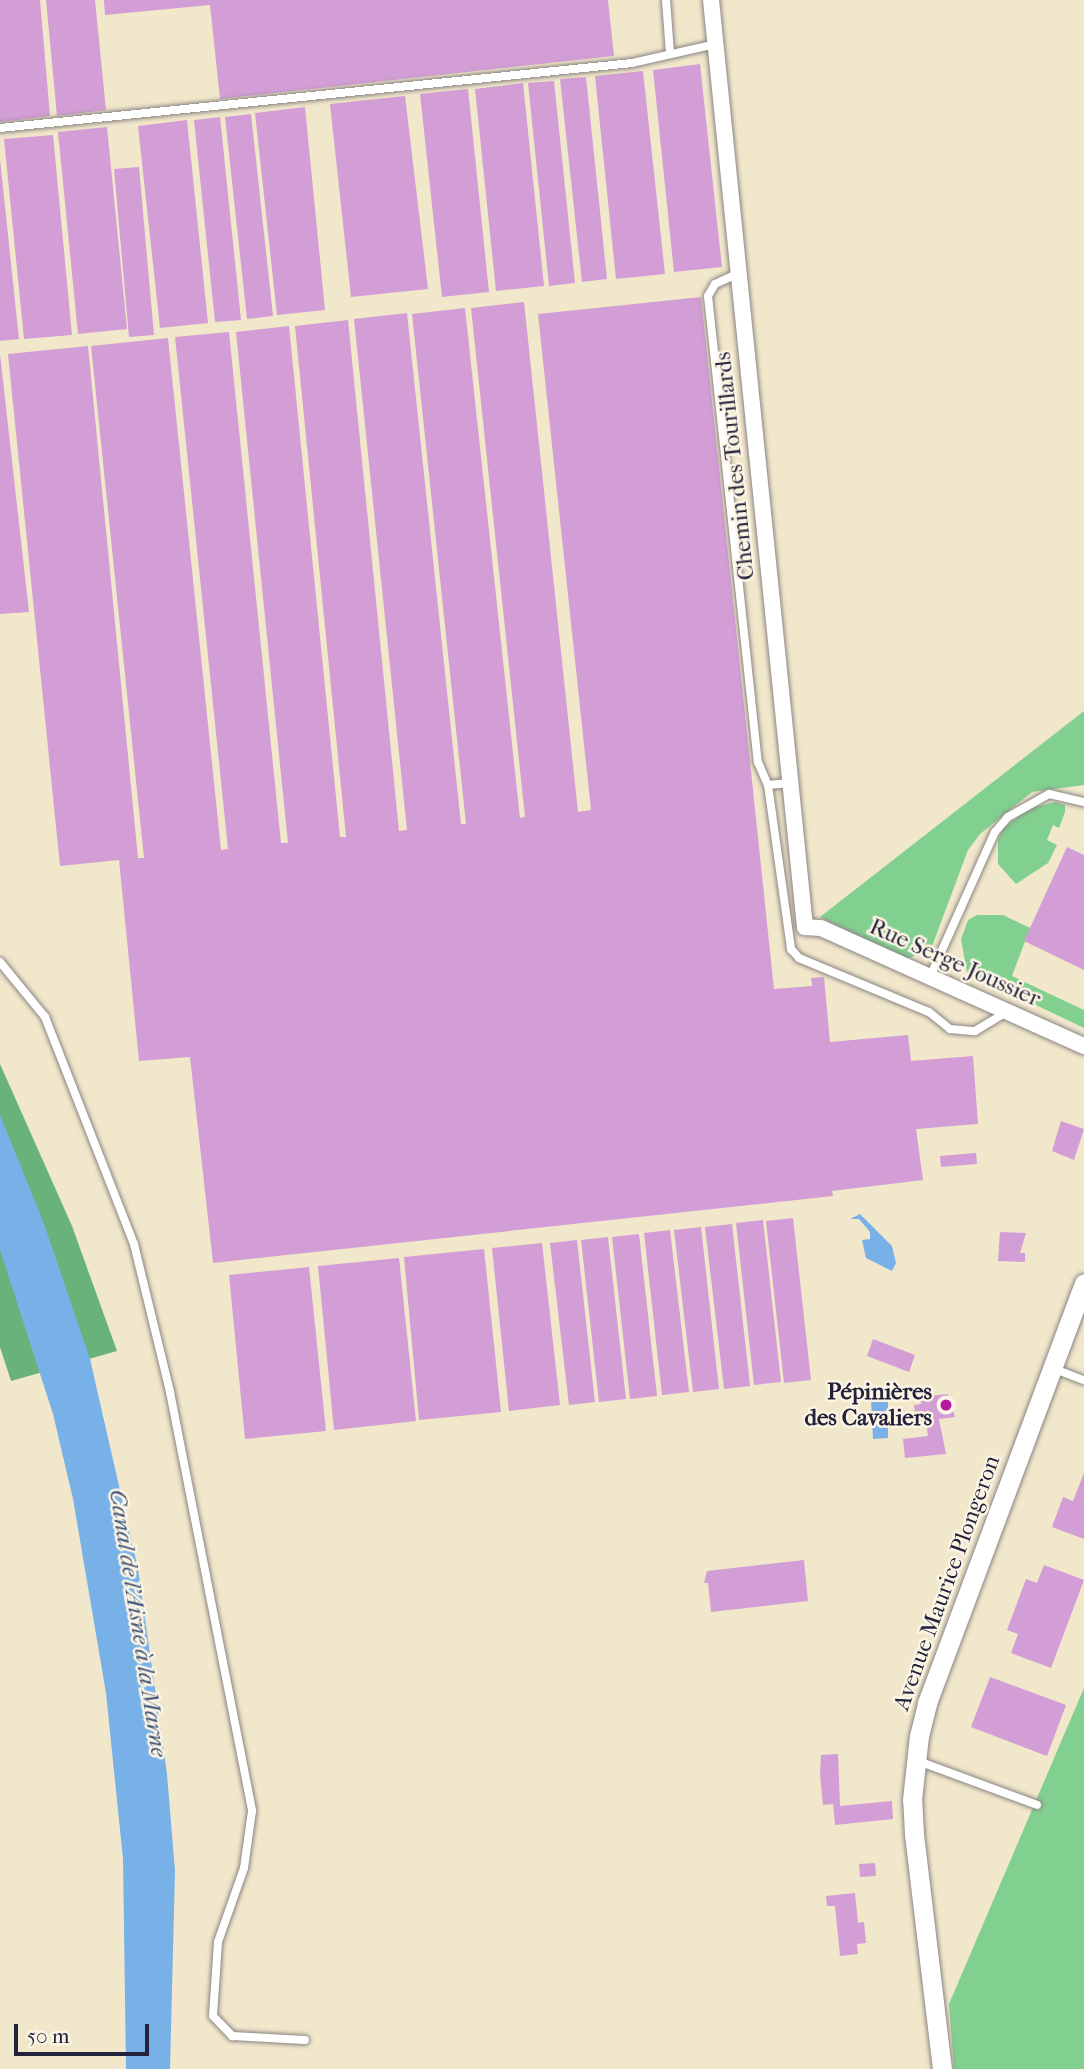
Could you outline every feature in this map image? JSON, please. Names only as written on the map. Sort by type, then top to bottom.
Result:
[{"type":"street","name":"Chemin des Tourillards","points":[[711,0],[805,927]]},
{"type":"street","name":"Rue Serge Joussier","points":[[805,927],[821,928],[1084,1046]]},
{"type":"street","name":"Avenue Maurice Plongeron","points":[[942,2069],[914,1833],[915,1760],[927,1703],[1084,1283]]},
{"type":"lane","points":[[666,0],[670,53]]},
{"type":"lane","points":[[0,128],[632,63],[716,44]]},
{"type":"lane","points":[[739,273],[715,284],[708,296],[758,762],[768,785],[791,949],[799,958],[929,1012],[950,1029],[975,1031],[1007,1012]]},
{"type":"lane","points":[[768,785],[790,783]]},
{"type":"lane","points":[[930,977],[995,832],[1008,817],[1049,794],[1069,795],[1084,802]]},
{"type":"lane","points":[[0,962],[45,1017],[134,1244],[170,1392],[252,1811],[244,1868],[218,1942],[214,2016],[232,2036],[304,2040]]},
{"type":"lane","points":[[1052,1368],[1084,1380]]},
{"type":"lane","points":[[915,1760],[1037,1805]]},
{"type":"green space","points":[[1084,711],[1084,785],[1032,792],[980,834],[968,850],[931,949],[904,960],[820,917]]},
{"type":"green space","points":[[1055,802],[1065,805],[1059,828],[1053,825],[1047,840],[1057,845],[1048,863],[1016,884],[998,864],[998,840],[1004,827],[1031,808]]},
{"type":"green space","points":[[977,915],[1003,915],[1030,928],[1012,976],[1084,1010],[1084,1028],[967,972],[961,939],[968,920]]},
{"type":"green space","points":[[0,1064],[72,1226],[117,1351],[11,1381],[0,1347]]},
{"type":"green space","points":[[1084,1688],[1084,2069],[954,2069],[949,2004]]},
{"type":"water","name":"Canal de l'Aisne à la Marne","points":[[0,1115],[43,1221],[90,1359],[138,1569],[167,1774],[175,1871],[170,2069],[126,2069],[123,1859],[106,1693],[73,1499],[53,1414],[0,1250]]},
{"type":"water","points":[[860,1214],[892,1246],[896,1263],[892,1271],[866,1258],[862,1240],[870,1239],[870,1232],[859,1219],[850,1219]]},
{"type":"water","points":[[888,1396],[888,1438],[873,1439],[871,1398]]},
{"type":"building","points":[[0,0],[40,0],[50,116],[0,122]]},
{"type":"building","points":[[46,0],[95,0],[106,110],[57,116]]},
{"type":"building","points":[[104,0],[608,0],[614,56],[220,99],[210,5],[105,15]]},
{"type":"building","points":[[700,64],[722,267],[674,272],[653,70]]},
{"type":"building","points":[[643,71],[665,274],[616,279],[595,76]]},
{"type":"building","points":[[586,77],[607,279],[582,282],[560,79]]},
{"type":"building","points":[[554,81],[575,283],[549,286],[528,83]]},
{"type":"building","points":[[523,83],[544,286],[496,291],[475,89]]},
{"type":"building","points":[[468,89],[489,292],[442,297],[420,94]]},
{"type":"building","points":[[405,96],[428,289],[351,297],[330,104]]},
{"type":"building","points":[[305,107],[325,310],[277,315],[255,113]]},
{"type":"building","points":[[251,114],[273,316],[247,319],[225,117]]},
{"type":"building","points":[[220,117],[241,320],[215,322],[194,120]]},
{"type":"building","points":[[187,120],[208,323],[160,328],[138,126]]},
{"type":"building","points":[[107,127],[127,329],[78,334],[58,132]]},
{"type":"building","points":[[53,135],[72,335],[24,339],[4,139]]},
{"type":"building","points":[[0,159],[19,339],[0,341]]},
{"type":"building","points":[[139,167],[154,335],[129,337],[114,169]]},
{"type":"building","points":[[701,297],[774,989],[812,986],[811,978],[824,977],[830,1042],[908,1035],[911,1061],[973,1056],[978,1124],[916,1129],[923,1180],[832,1191],[833,1196],[213,1263],[190,1057],[139,1061],[119,860],[60,866],[8,354],[88,346],[138,858],[144,858],[91,346],[168,338],[221,850],[228,849],[175,337],[229,332],[281,843],[288,843],[236,332],[289,326],[340,837],[346,837],[295,326],[348,320],[399,831],[407,830],[354,319],[407,313],[461,824],[466,824],[412,314],[465,308],[520,818],[525,817],[471,308],[524,302],[578,812],[591,810],[538,314]]},
{"type":"building","points":[[0,354],[29,612],[0,614]]},
{"type":"building","points":[[1067,847],[1084,855],[1084,970],[1024,941]]},
{"type":"building","points":[[1061,1121],[1084,1129],[1074,1160],[1052,1151]]},
{"type":"building","points":[[976,1153],[977,1164],[941,1167],[940,1156]]},
{"type":"building","points":[[793,1218],[811,1380],[784,1383],[766,1221]]},
{"type":"building","points":[[763,1220],[781,1382],[754,1385],[736,1223]]},
{"type":"building","points":[[732,1224],[750,1386],[724,1389],[705,1227]]},
{"type":"building","points":[[701,1227],[719,1389],[693,1392],[674,1230]]},
{"type":"building","points":[[670,1230],[689,1392],[662,1395],[644,1233]]},
{"type":"building","points":[[1000,1232],[1026,1233],[1020,1253],[1025,1253],[1025,1262],[998,1261]]},
{"type":"building","points":[[639,1234],[657,1396],[630,1399],[612,1237]]},
{"type":"building","points":[[608,1237],[626,1399],[599,1402],[581,1240]]},
{"type":"building","points":[[577,1240],[595,1402],[569,1405],[550,1243]]},
{"type":"building","points":[[542,1243],[560,1405],[509,1411],[492,1248]]},
{"type":"building","points":[[484,1249],[501,1412],[419,1420],[404,1257]]},
{"type":"building","points":[[399,1258],[416,1421],[334,1430],[318,1266]]},
{"type":"building","points":[[309,1267],[326,1431],[245,1439],[229,1275]]},
{"type":"building","points":[[873,1339],[915,1355],[909,1372],[867,1356]]},
{"type":"building","points":[[948,1394],[955,1417],[939,1419],[946,1454],[905,1458],[903,1439],[928,1436],[926,1421],[916,1422],[914,1405],[921,1404],[920,1397]]},
{"type":"building","points":[[1084,1473],[1084,1539],[1052,1527],[1063,1497],[1073,1501]]},
{"type":"building","points":[[804,1560],[808,1601],[711,1612],[708,1583],[704,1583],[707,1571]]},
{"type":"building","points":[[1044,1565],[1084,1580],[1051,1668],[1011,1653],[1018,1634],[1007,1630],[1026,1579],[1037,1583]]},
{"type":"building","points":[[990,1677],[1066,1705],[1047,1756],[971,1727]]},
{"type":"building","points":[[838,1754],[840,1806],[892,1801],[893,1819],[835,1825],[833,1804],[823,1805],[820,1775],[821,1755]]},
{"type":"building","points":[[875,1863],[876,1876],[860,1877],[859,1864]]},
{"type":"building","points":[[855,1893],[858,1923],[864,1922],[866,1943],[857,1944],[858,1954],[840,1956],[835,1906],[827,1906],[826,1896]]},
{"type":"place","name":"Pépinières des Cavaliers","points":[[946,1405]]}]
